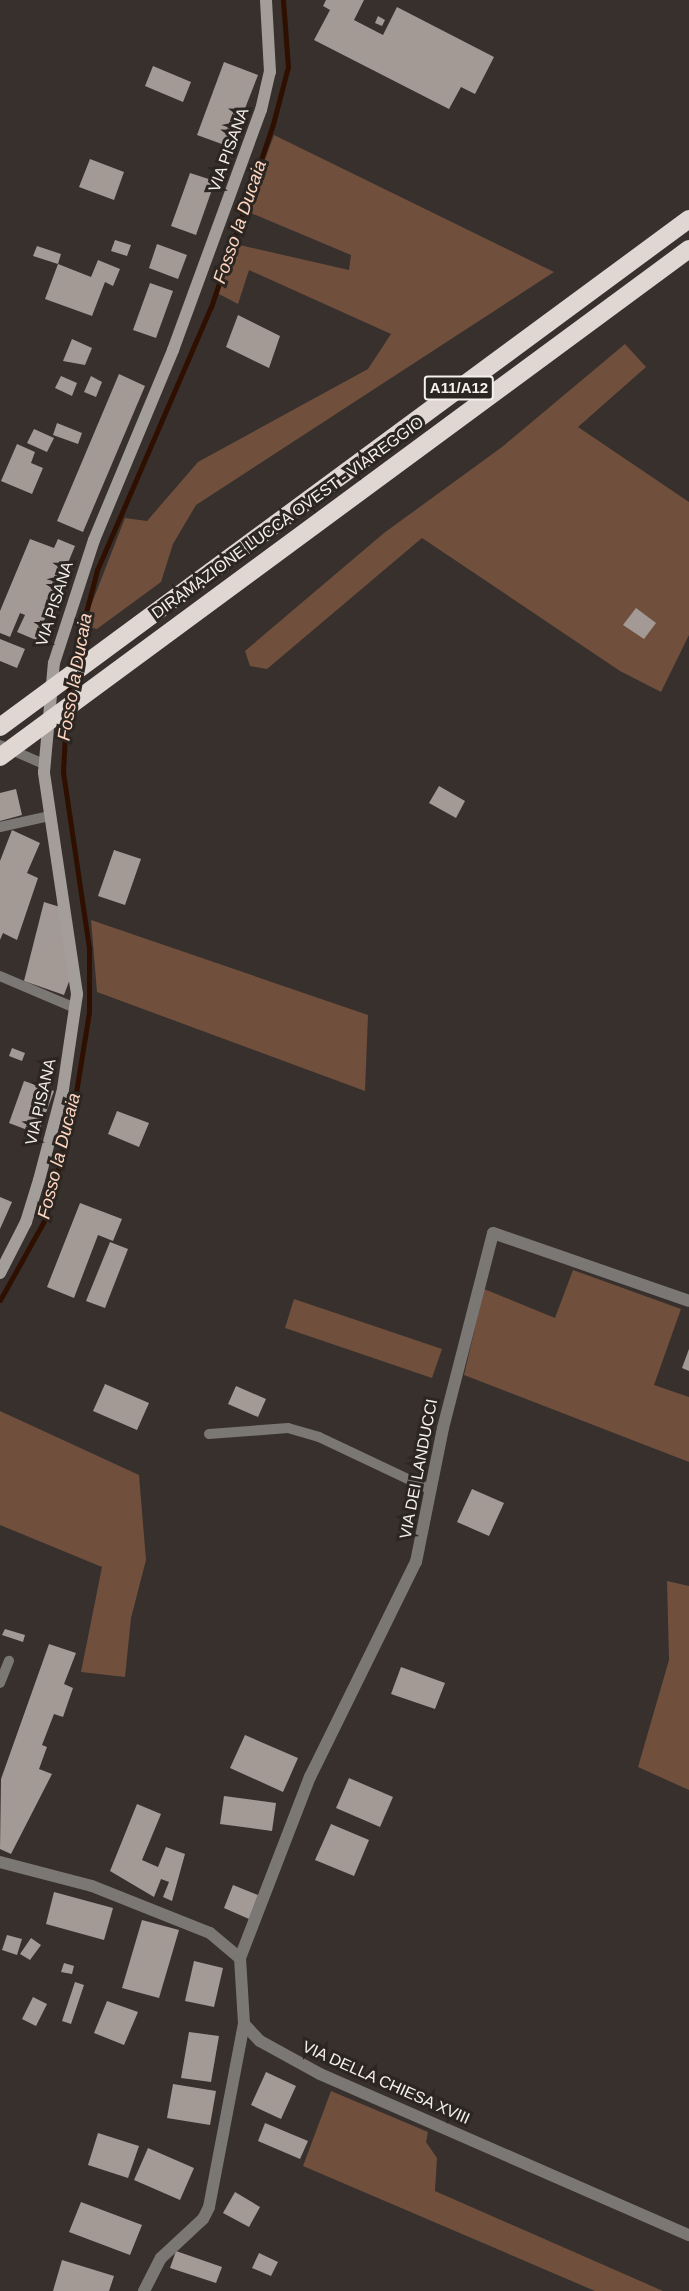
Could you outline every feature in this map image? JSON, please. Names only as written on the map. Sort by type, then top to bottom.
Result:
[{"type":"highway","name":"DIRAMAZIONE LUCCA OVEST - VIAREGGIO","points":[[0,727],[227,556],[689,219]]},
{"type":"highway","name":"DIRAMAZIONE LUCCA OVEST - VIAREGGIO","points":[[0,757],[246,572],[689,249]]},
{"type":"main road","name":"VIA PISANA","points":[[0,1273],[26,1222],[39,1179],[63,1089],[75,1008],[77,965],[49,816],[44,764],[63,623],[173,350],[261,110],[270,72],[266,0]]},
{"type":"street","name":"VIA DEI LANDUCCI","points":[[240,1958],[310,1777],[416,1562],[431,1490],[493,1233],[689,1301]]},
{"type":"street","points":[[0,1862],[157,1910],[210,1933],[240,1958],[244,2024],[209,2207],[203,2219],[161,2258],[144,2291]]},
{"type":"street","name":"VIA DELLA CHIESA XVIII","points":[[244,2024],[260,2041],[320,2074],[689,2235]]},
{"type":"lane","points":[[0,745],[44,764]]},
{"type":"lane","points":[[0,827],[49,816]]},
{"type":"lane","points":[[0,976],[75,1008]]},
{"type":"lane","points":[[209,1434],[288,1428],[319,1437],[431,1490]]},
{"type":"lane","points":[[0,1683],[9,1661]]},
{"type":"shaded area","points":[[274,135],[554,272],[196,505],[173,544],[161,582],[97,629],[83,626],[125,518],[147,521],[198,462],[368,369],[391,334],[249,270],[238,304],[217,293],[235,244],[349,270],[351,255],[246,211]]},
{"type":"shaded area","points":[[625,344],[646,367],[578,427],[689,502],[689,635],[661,692],[620,671],[422,538],[267,669],[250,666],[245,651],[384,533],[502,447]]},
{"type":"shaded area","points":[[91,920],[368,1015],[365,1091],[97,992]]},
{"type":"shaded area","points":[[573,1270],[681,1309],[654,1385],[689,1397],[689,1462],[464,1375],[484,1289],[555,1318]]},
{"type":"shaded area","points":[[294,1299],[442,1349],[432,1378],[285,1328]]},
{"type":"shaded area","points":[[0,1411],[139,1475],[146,1560],[131,1618],[125,1677],[81,1672],[102,1567],[0,1525]]},
{"type":"shaded area","points":[[667,1581],[689,1586],[689,1790],[638,1767],[669,1660]]},
{"type":"shaded area","points":[[331,2091],[428,2132],[426,2142],[437,2158],[435,2191],[663,2291],[595,2291],[303,2166]]},
{"type":"building","points":[[326,0],[364,0],[354,20],[383,35],[397,7],[494,57],[475,94],[461,87],[449,109],[314,40],[330,10],[323,6]]},
{"type":"building","points":[[378,16],[385,20],[382,26],[375,23]]},
{"type":"building","points":[[224,62],[258,75],[230,147],[197,135]]},
{"type":"building","points":[[153,66],[191,82],[183,102],[145,86]]},
{"type":"building","points":[[90,159],[124,172],[114,200],[79,187]]},
{"type":"building","points":[[190,173],[215,181],[196,235],[171,226]]},
{"type":"building","points":[[115,240],[131,245],[127,256],[111,251]]},
{"type":"building","points":[[157,244],[187,255],[178,279],[149,268]]},
{"type":"building","points":[[37,246],[61,254],[58,264],[33,256]]},
{"type":"building","points":[[98,260],[120,269],[113,286],[105,282],[92,316],[45,299],[58,264],[91,277]]},
{"type":"building","points":[[150,283],[173,291],[156,338],[133,330]]},
{"type":"building","points":[[238,315],[280,336],[269,368],[226,347]]},
{"type":"building","points":[[72,339],[92,348],[85,365],[63,361]]},
{"type":"building","points":[[119,374],[145,386],[83,532],[57,521]]},
{"type":"building","points":[[61,376],[77,383],[72,396],[55,388]]},
{"type":"building","points":[[91,376],[102,382],[96,397],[84,392]]},
{"type":"building","points":[[57,423],[82,433],[78,444],[53,435]]},
{"type":"building","points":[[34,429],[54,438],[47,452],[27,443]]},
{"type":"building","points":[[17,444],[35,452],[31,463],[43,468],[32,494],[1,481]]},
{"type":"building","points":[[30,539],[54,548],[58,539],[75,546],[36,640],[17,632],[25,615],[20,613],[10,637],[0,633],[0,611]]},
{"type":"building","points":[[636,608],[656,623],[644,639],[623,625]]},
{"type":"building","points":[[0,639],[25,649],[17,668],[0,661]]},
{"type":"building","points":[[439,786],[465,801],[456,818],[429,803]]},
{"type":"building","points":[[16,789],[22,815],[0,821],[0,793]]},
{"type":"building","points":[[12,830],[40,843],[27,873],[38,878],[17,940],[3,933],[0,940],[0,861]]},
{"type":"building","points":[[114,850],[141,859],[125,905],[98,896]]},
{"type":"building","points":[[44,902],[60,907],[70,979],[64,995],[24,981]]},
{"type":"building","points":[[12,1048],[25,1053],[22,1061],[9,1056]]},
{"type":"building","points":[[24,1081],[54,1091],[38,1134],[9,1123]]},
{"type":"building","points":[[117,1111],[149,1123],[139,1147],[108,1134]]},
{"type":"building","points":[[0,1197],[12,1202],[0,1229]]},
{"type":"building","points":[[80,1203],[122,1219],[113,1241],[98,1235],[74,1298],[47,1287]]},
{"type":"building","points":[[110,1242],[128,1249],[105,1308],[86,1301]]},
{"type":"building","points":[[689,1349],[689,1371],[682,1368]]},
{"type":"building","points":[[105,1384],[149,1403],[137,1430],[93,1411]]},
{"type":"building","points":[[236,1386],[266,1399],[258,1417],[228,1404]]},
{"type":"building","points":[[472,1489],[504,1503],[489,1536],[457,1522]]},
{"type":"building","points":[[5,1629],[25,1635],[23,1642],[2,1635]]},
{"type":"building","points":[[49,1644],[76,1653],[64,1684],[73,1688],[63,1717],[54,1714],[42,1745],[47,1747],[39,1769],[52,1774],[11,1854],[0,1849],[1,1779]]},
{"type":"building","points":[[401,1667],[445,1683],[435,1709],[391,1694]]},
{"type":"building","points":[[245,1735],[298,1758],[283,1792],[230,1768]]},
{"type":"building","points":[[349,1778],[393,1797],[380,1827],[336,1808]]},
{"type":"building","points":[[224,1796],[276,1803],[272,1831],[220,1824]]},
{"type":"building","points":[[137,1804],[161,1814],[142,1860],[158,1867],[166,1847],[185,1854],[172,1901],[163,1897],[169,1882],[161,1879],[154,1897],[110,1871]]},
{"type":"building","points":[[331,1824],[369,1840],[354,1876],[315,1860]]},
{"type":"building","points":[[233,1885],[258,1895],[249,1919],[224,1908]]},
{"type":"building","points":[[54,1892],[113,1908],[104,1940],[46,1924]]},
{"type":"building","points":[[142,1920],[179,1930],[159,1998],[122,1988]]},
{"type":"building","points":[[7,1935],[22,1939],[17,1955],[2,1950]]},
{"type":"building","points":[[31,1938],[41,1945],[30,1960],[20,1954]]},
{"type":"building","points":[[194,1961],[223,1968],[214,2007],[185,2001]]},
{"type":"building","points":[[64,1963],[74,1966],[72,1974],[61,1972]]},
{"type":"building","points":[[75,1982],[84,1985],[71,2024],[62,2021]]},
{"type":"building","points":[[33,1997],[47,2004],[36,2026],[22,2019]]},
{"type":"building","points":[[107,2001],[138,2012],[124,2045],[94,2033]]},
{"type":"building","points":[[189,2032],[219,2036],[211,2082],[181,2078]]},
{"type":"building","points":[[266,2072],[296,2086],[281,2119],[251,2105]]},
{"type":"building","points":[[173,2084],[216,2091],[210,2125],[167,2118]]},
{"type":"building","points":[[265,2123],[308,2141],[300,2159],[258,2141]]},
{"type":"building","points":[[98,2133],[139,2146],[128,2178],[88,2165]]},
{"type":"building","points":[[148,2148],[194,2168],[180,2200],[134,2180]]},
{"type":"building","points":[[235,2192],[260,2207],[249,2227],[223,2213]]},
{"type":"building","points":[[81,2202],[142,2225],[130,2255],[69,2232]]},
{"type":"building","points":[[176,2251],[222,2267],[216,2283],[170,2268]]},
{"type":"building","points":[[259,2253],[278,2262],[271,2276],[252,2268]]},
{"type":"building","points":[[62,2260],[114,2276],[109,2291],[53,2291]]},
{"type":"waterway","name":"Fosso la Ducaia","points":[[71,670],[97,570],[211,307],[273,124],[288,67],[283,0]]},
{"type":"waterway","name":"Fosso la Ducaia","points":[[67,703],[70,682]]},
{"type":"waterway","name":"Fosso la Ducaia","points":[[0,1300],[45,1219],[73,1111],[89,1012],[89,948],[63,772],[66,715]]}]
